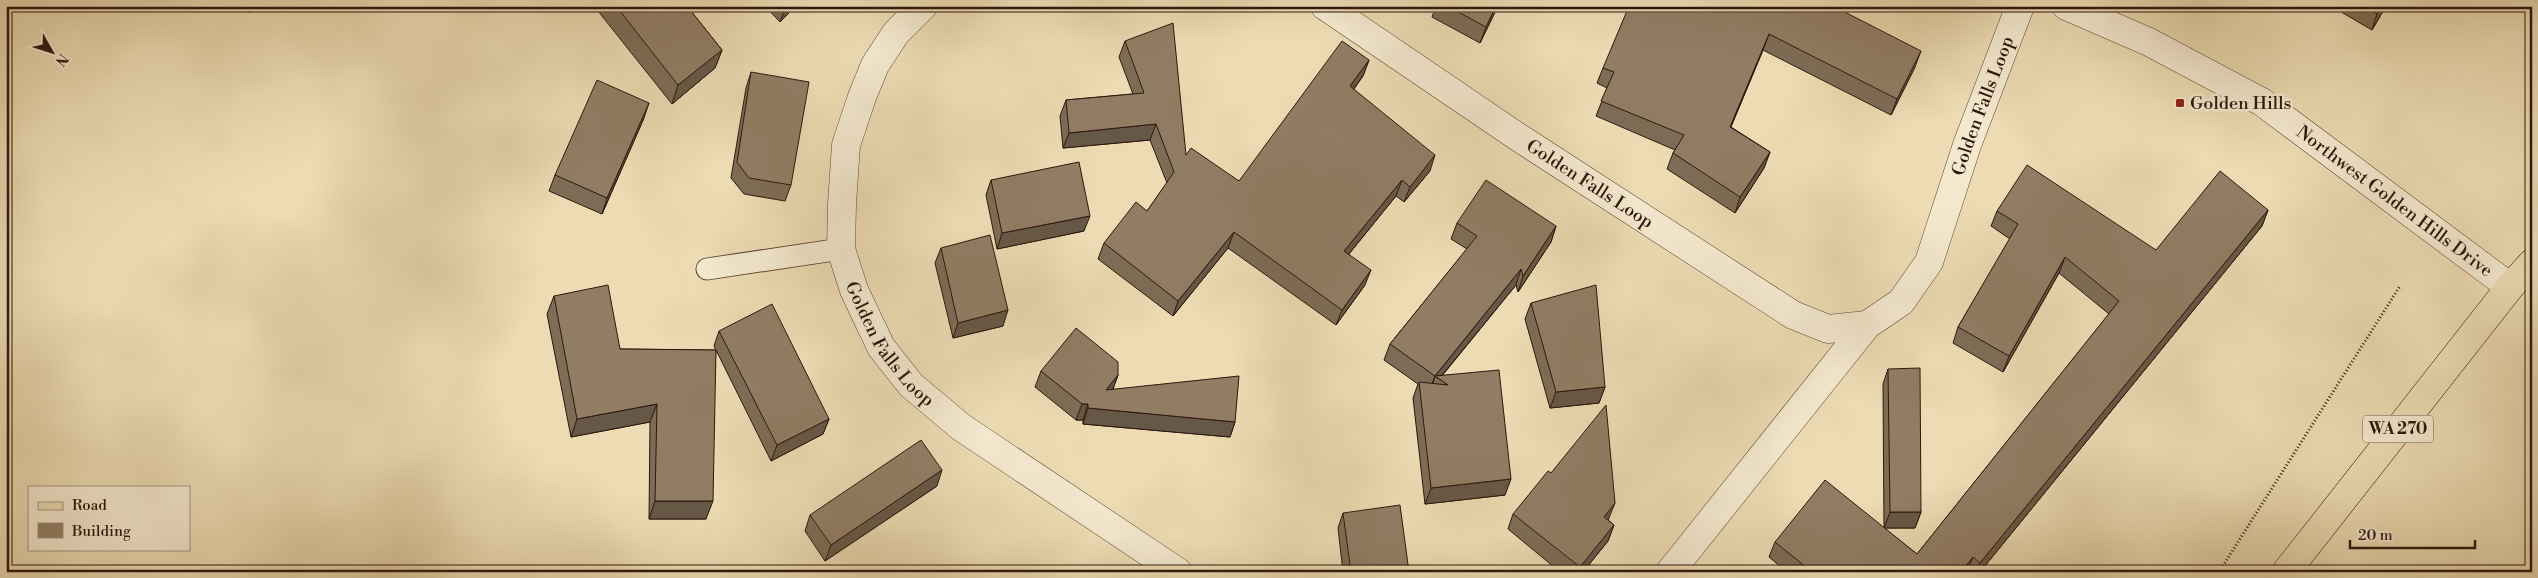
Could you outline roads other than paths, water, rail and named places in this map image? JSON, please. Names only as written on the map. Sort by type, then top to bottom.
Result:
[{"type":"main road","name":"WA 270","points":[[2286,572],[2510,287],[2532,263]]},
{"type":"street","name":"Golden Falls Loop","points":[[923,6],[896,33],[875,65],[846,145],[841,249],[854,290],[881,346],[911,385],[961,427],[1178,572]]},
{"type":"street","name":"Golden Falls Loop","points":[[1325,6],[1518,137],[1793,315],[1828,329],[1867,325]]},
{"type":"street","name":"Golden Falls Loop","points":[[1670,572],[1867,325],[1901,302],[1930,262],[1967,145],[2020,6]]},
{"type":"street","name":"Northwest Golden Hills Drive","points":[[2066,6],[2150,42],[2262,102],[2510,287]]},
{"type":"lane","points":[[707,269],[841,249]]},
{"type":"place","name":"Golden Hills","points":[[2180,103]]}]
